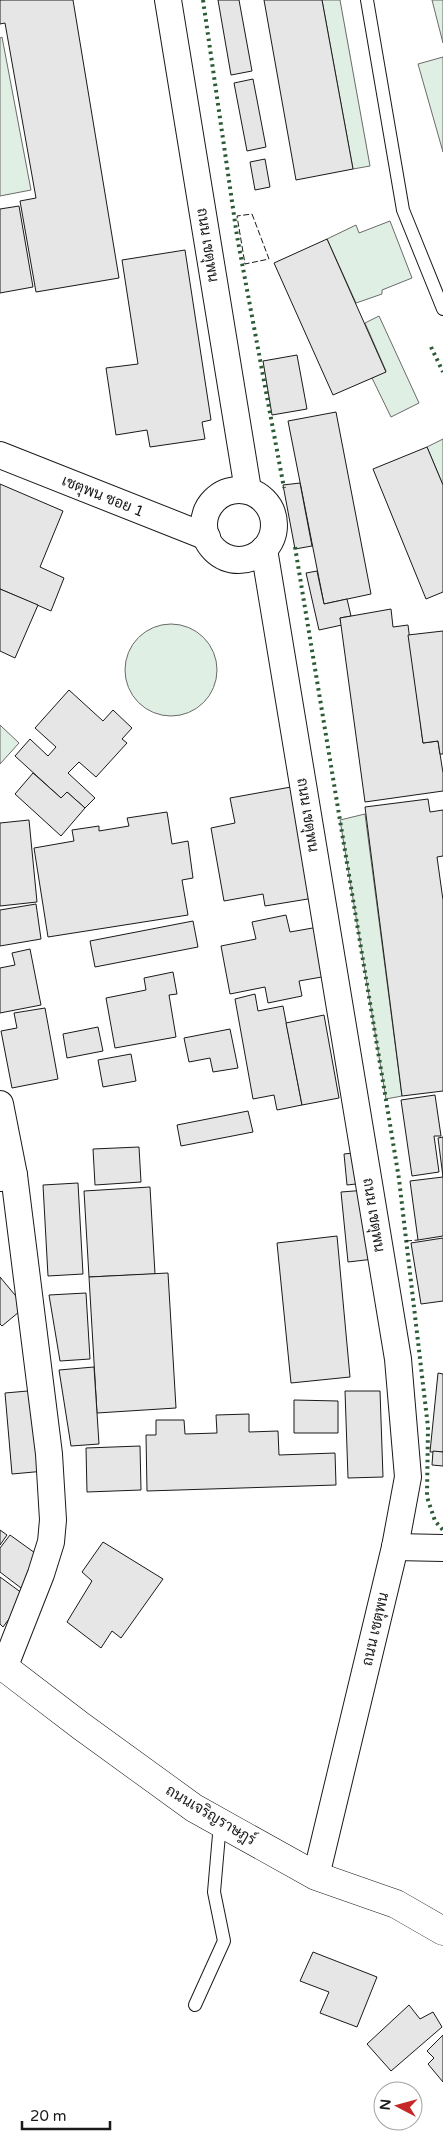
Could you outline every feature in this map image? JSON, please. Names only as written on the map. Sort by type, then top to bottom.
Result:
[{"type":"main road","name":"ถนนเจริญราษฎร์","points":[[2,1666],[80,1726],[186,1803],[316,1876],[396,1904],[443,1931]]},
{"type":"street","name":"ถนน เชตุพน","points":[[168,0],[248,490]]},
{"type":"street","name":"เชตุพน ซอย 1","points":[[0,455],[206,537]]},
{"type":"street","points":[[237,489],[248,490],[264,499],[273,513],[275,525],[273,536],[264,549],[249,559],[226,558],[217,552],[206,537],[204,519],[208,508],[215,499],[225,492],[237,489]]},
{"type":"street","name":"ถนน เชตุพน","points":[[264,549],[398,1359],[408,1476],[394,1547],[316,1876]]},
{"type":"street","points":[[0,1104],[7,1176],[49,1454],[53,1520],[50,1542],[41,1574],[2,1666]]},
{"type":"street","points":[[394,1547],[443,1548]]},
{"type":"lane","points":[[368,0],[403,210],[442,304]]},
{"type":"lane","points":[[195,2005],[224,1941],[214,1892],[220,1823]]},
{"type":"green space","points":[[322,0],[340,0],[370,166],[353,169]]},
{"type":"green space","points":[[432,0],[443,0],[443,43]]},
{"type":"green space","points":[[2,37],[31,190],[0,196],[0,38]]},
{"type":"green space","points":[[443,57],[443,152],[418,64]]},
{"type":"green space","points":[[390,221],[412,278],[382,290],[382,294],[356,303],[327,239],[356,225],[359,233]]},
{"type":"green space","points":[[379,316],[419,403],[391,417],[372,378],[386,371],[365,323]]},
{"type":"green space","points":[[443,439],[443,485],[427,447]]},
{"type":"green space","points":[[171,624],[189,627],[204,637],[214,652],[217,670],[214,688],[204,703],[189,713],[171,716],[153,713],[138,703],[128,688],[125,670],[128,652],[138,637],[153,627]]},
{"type":"green space","points":[[0,725],[19,743],[0,764]]},
{"type":"green space","points":[[365,814],[402,1096],[386,1099],[340,820]]},
{"type":"building","points":[[0,0],[73,0],[119,278],[36,292],[20,201],[36,198],[5,23],[0,24]]},
{"type":"building","points":[[218,0],[239,0],[252,71],[231,75]]},
{"type":"building","points":[[264,0],[322,0],[353,169],[296,180]]},
{"type":"building","points":[[253,79],[266,147],[247,151],[234,83]]},
{"type":"building","points":[[265,159],[270,187],[255,190],[250,162]]},
{"type":"building","points":[[19,206],[33,287],[0,293],[0,209]]},
{"type":"building","points":[[327,239],[386,372],[333,395],[274,263]]},
{"type":"building","points":[[185,250],[211,420],[202,422],[205,439],[150,447],[147,430],[116,435],[106,368],[138,364],[122,260]]},
{"type":"building","points":[[297,355],[307,409],[272,415],[263,361]]},
{"type":"building","points":[[336,412],[371,594],[324,604],[288,421]]},
{"type":"building","points":[[427,447],[443,485],[443,592],[426,599],[373,469]]},
{"type":"building","points":[[300,483],[312,546],[295,549],[283,485]]},
{"type":"building","points":[[0,484],[63,511],[40,567],[64,578],[51,611],[0,589]]},
{"type":"building","points":[[317,571],[324,604],[347,599],[351,616],[340,618],[342,625],[319,630],[306,573]]},
{"type":"building","points":[[0,589],[38,605],[15,658],[0,651]]},
{"type":"building","points":[[391,609],[393,627],[408,625],[423,743],[438,741],[443,773],[443,791],[365,802],[340,618]]},
{"type":"building","points":[[443,631],[443,754],[440,754],[438,741],[423,743],[408,635]]},
{"type":"building","points":[[69,690],[103,721],[113,710],[132,728],[122,739],[127,743],[96,777],[79,762],[68,773],[95,798],[85,808],[67,792],[61,798],[15,756],[30,739],[48,756],[56,747],[35,728]]},
{"type":"building","points":[[33,773],[61,798],[67,792],[85,808],[61,836],[15,794]]},
{"type":"building","points":[[302,785],[314,898],[265,906],[263,894],[224,901],[211,828],[235,823],[230,798]]},
{"type":"building","points":[[428,799],[430,812],[443,810],[443,856],[437,857],[443,900],[443,1091],[402,1096],[365,807]]},
{"type":"building","points":[[167,812],[172,844],[188,841],[193,878],[182,880],[188,915],[48,937],[34,848],[74,841],[72,830],[99,826],[99,831],[129,826],[127,818]]},
{"type":"building","points":[[29,820],[37,902],[0,906],[0,823]]},
{"type":"building","points":[[36,904],[41,939],[0,946],[0,910]]},
{"type":"building","points":[[286,915],[290,932],[324,926],[333,975],[299,981],[302,996],[268,1003],[265,987],[230,994],[221,946],[256,939],[252,922]]},
{"type":"building","points":[[193,921],[198,947],[95,967],[90,941]]},
{"type":"building","points":[[30,949],[41,1005],[0,1013],[0,968],[15,965],[12,953]]},
{"type":"building","points":[[173,972],[177,994],[169,995],[176,1037],[115,1048],[106,998],[146,990],[144,978]]},
{"type":"building","points":[[255,994],[258,1011],[283,1006],[302,1105],[277,1110],[274,1095],[253,1099],[235,999]]},
{"type":"building","points":[[45,1008],[58,1079],[12,1088],[1,1031],[17,1028],[14,1013]]},
{"type":"building","points":[[324,1015],[339,1098],[302,1105],[286,1023]]},
{"type":"building","points":[[98,1027],[103,1051],[67,1058],[63,1034]]},
{"type":"building","points":[[230,1029],[238,1068],[213,1072],[210,1058],[189,1062],[184,1038]]},
{"type":"building","points":[[131,1054],[136,1081],[103,1087],[98,1060]]},
{"type":"building","points":[[435,1095],[441,1136],[434,1136],[439,1172],[412,1176],[401,1100]]},
{"type":"building","points":[[248,1111],[253,1132],[181,1146],[177,1125]]},
{"type":"building","points":[[443,1137],[443,1177],[438,1138]]},
{"type":"building","points":[[139,1147],[141,1182],[95,1185],[93,1149]]},
{"type":"building","points":[[362,1152],[365,1183],[347,1185],[344,1154]]},
{"type":"building","points":[[443,1177],[443,1236],[418,1240],[410,1181]]},
{"type":"building","points":[[78,1183],[83,1274],[48,1276],[43,1185]]},
{"type":"building","points":[[150,1187],[155,1274],[89,1277],[84,1191]]},
{"type":"building","points":[[367,1190],[374,1259],[348,1262],[341,1192]]},
{"type":"building","points":[[337,1236],[350,1377],[291,1383],[277,1243]]},
{"type":"building","points":[[443,1238],[443,1301],[421,1304],[411,1243]]},
{"type":"building","points":[[168,1273],[176,1408],[97,1413],[89,1277]]},
{"type":"building","points":[[0,1277],[25,1307],[2,1326],[0,1324]]},
{"type":"building","points":[[86,1293],[90,1359],[60,1361],[49,1295]]},
{"type":"building","points":[[94,1367],[99,1444],[71,1446],[59,1370]]},
{"type":"building","points":[[438,1373],[443,1374],[443,1452],[430,1452]]},
{"type":"building","points":[[39,1390],[45,1471],[12,1474],[5,1393]]},
{"type":"building","points":[[345,1391],[380,1391],[383,1477],[348,1478]]},
{"type":"building","points":[[294,1400],[338,1401],[338,1433],[294,1433]]},
{"type":"building","points":[[249,1414],[249,1432],[278,1431],[279,1455],[335,1453],[336,1485],[147,1491],[146,1435],[156,1435],[156,1420],[184,1420],[185,1434],[217,1433],[216,1415]]},
{"type":"building","points":[[140,1446],[141,1490],[87,1492],[86,1448]]},
{"type":"building","points":[[433,1451],[443,1452],[443,1466],[432,1465]]},
{"type":"building","points":[[0,1530],[7,1535],[0,1545]]},
{"type":"building","points":[[10,1535],[42,1558],[21,1588],[0,1572],[0,1548]]},
{"type":"building","points":[[103,1542],[163,1579],[121,1638],[112,1631],[101,1648],[67,1622],[92,1581],[82,1572]]},
{"type":"building","points":[[0,1577],[26,1596],[3,1627],[0,1624]]},
{"type":"building","points":[[313,1952],[377,1977],[357,2027],[320,2013],[329,1992],[300,1981]]},
{"type":"building","points":[[409,2005],[420,2019],[433,2012],[442,2027],[391,2071],[367,2044]]},
{"type":"building","points":[[443,2035],[443,2082],[428,2064],[434,2058],[427,2051]]},
{"type":"hedge","points":[[203,0],[237,236],[284,488]]},
{"type":"hedge","points":[[431,347],[443,372]]},
{"type":"hedge","points":[[295,547],[399,1179],[428,1427],[427,1497],[435,1521],[443,1530]]},
{"type":"fence","points":[[252,214],[269,259],[245,264],[237,216],[252,214]]},
{"type":"fence","points":[[406,1241],[418,1240]]}]
